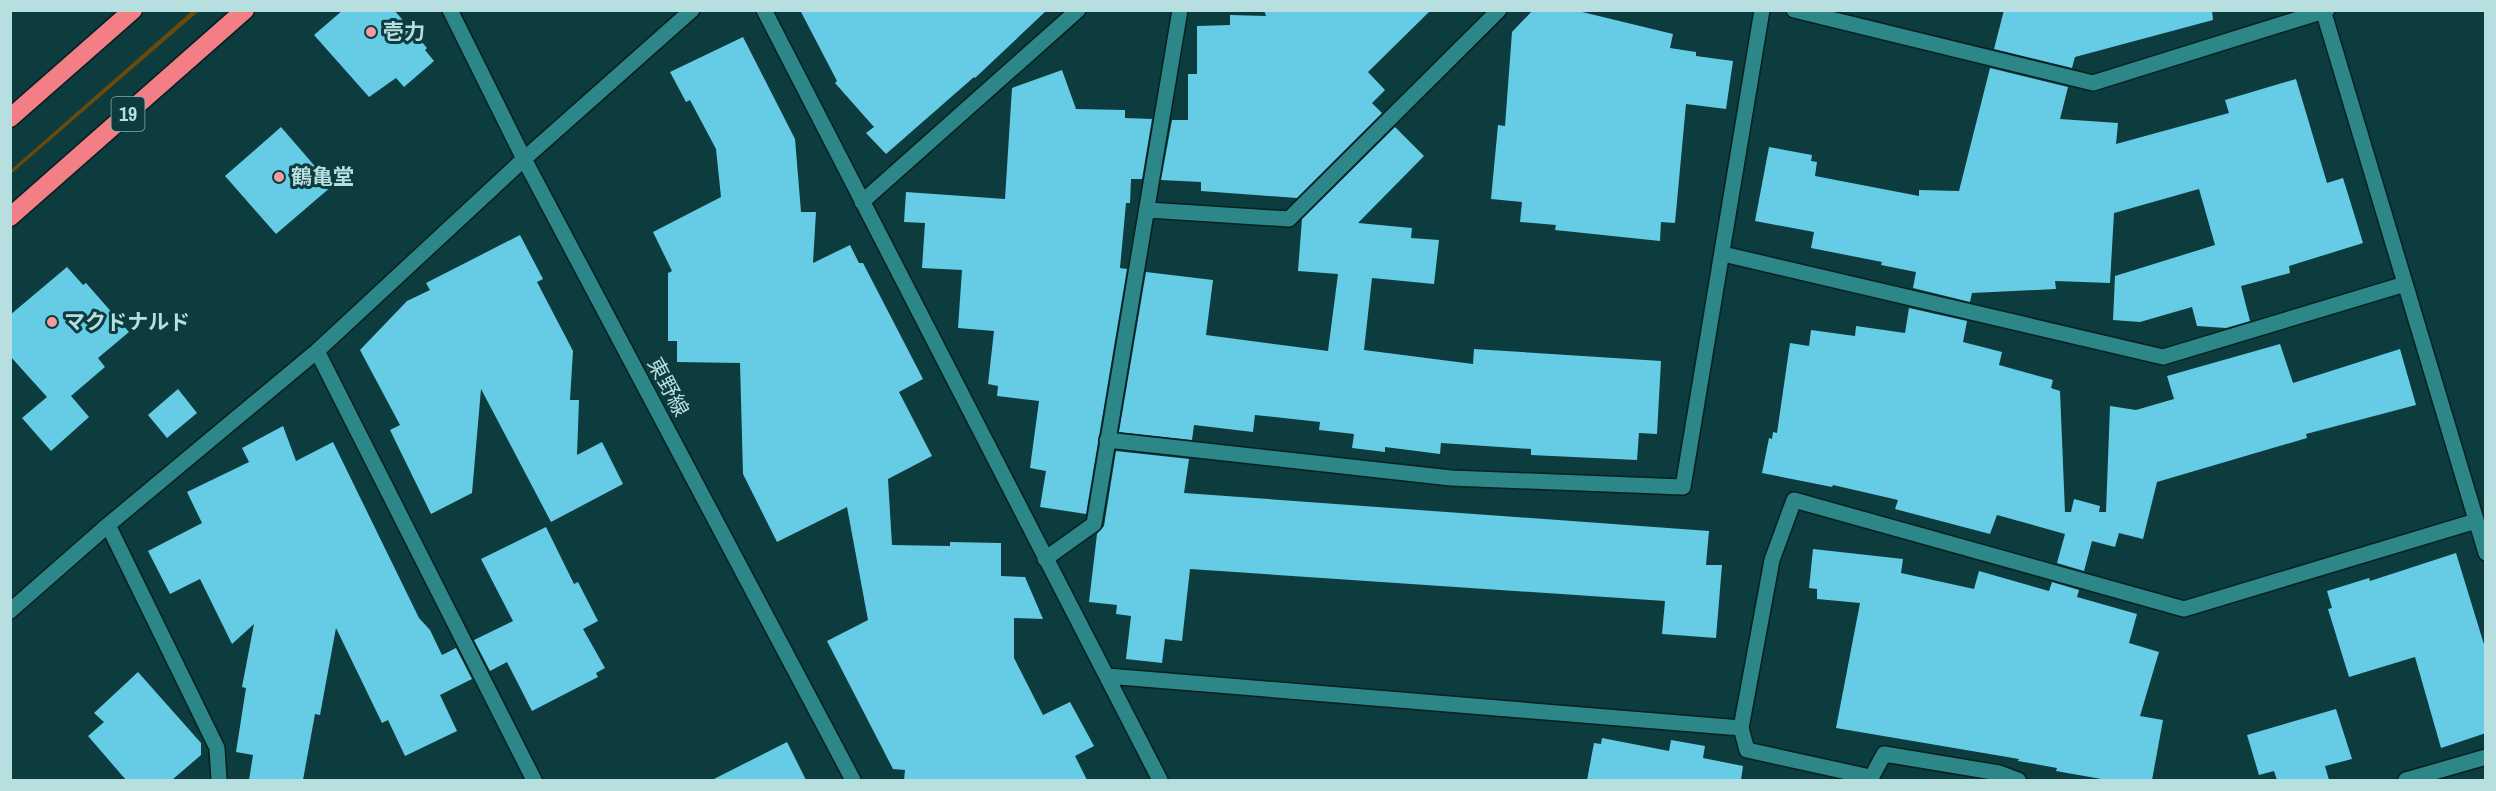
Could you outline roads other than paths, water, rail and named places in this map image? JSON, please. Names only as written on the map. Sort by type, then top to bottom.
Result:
[{"type":"highway","points":[[10,118],[133,10]]},
{"type":"highway","name":"19","points":[[10,217],[245,10]]},
{"type":"street","name":"東野線","points":[[450,10],[524,159],[853,780]]},
{"type":"street","points":[[10,611],[108,525],[317,351],[524,159],[692,10]]},
{"type":"street","points":[[764,10],[1160,780]]},
{"type":"street","points":[[862,202],[1078,10]]},
{"type":"street","points":[[1045,559],[1094,524],[1180,10]]},
{"type":"street","points":[[1148,210],[1289,219],[1499,10]]},
{"type":"street","points":[[1107,440],[1451,478],[1683,487],[1762,10]]},
{"type":"street","points":[[1794,10],[2093,82],[2325,11],[2486,553]]},
{"type":"street","points":[[1723,254],[2163,357],[2405,284]]},
{"type":"street","points":[[317,351],[534,780]]},
{"type":"street","points":[[2018,780],[1999,773],[1884,754],[1870,779],[1747,750],[1741,728],[1773,560],[1794,500],[2184,609],[2476,521]]},
{"type":"street","points":[[108,525],[217,748],[217,779]]},
{"type":"street","points":[[1107,676],[1741,728]]},
{"type":"street","points":[[2406,780],[2486,757]]},
{"type":"place","name":"壱力","points":[[371,32]]},
{"type":"place","name":"鶴亀堂","points":[[279,177]]},
{"type":"place","name":"マクドナルド","points":[[52,322]]}]
